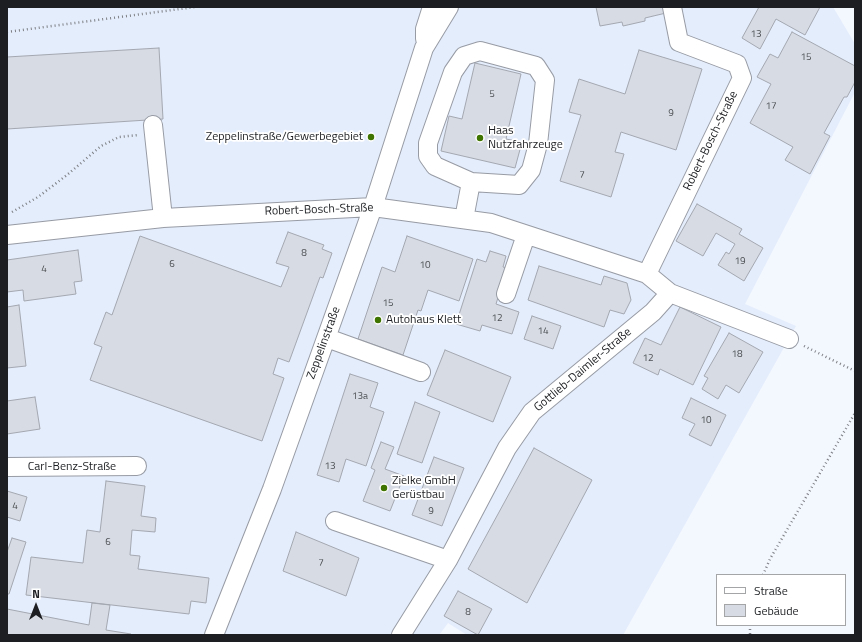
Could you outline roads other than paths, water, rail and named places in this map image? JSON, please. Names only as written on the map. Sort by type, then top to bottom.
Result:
[{"type":"street","name":"Zeppelinstraße","points":[[424,48],[425,29],[432,7]]},
{"type":"street","name":"Zeppelinstraße","points":[[214,635],[272,489],[373,207],[424,48],[449,7]]},
{"type":"street","name":"Robert-Bosch-Straße","points":[[647,274],[742,78],[737,64],[679,42],[672,7]]},
{"type":"street","points":[[480,51],[536,66],[545,80],[538,144],[531,170],[519,185],[471,182],[435,166],[428,156],[428,143],[452,72],[464,56],[480,51]]},
{"type":"street","points":[[153,131],[163,218]]},
{"type":"street","points":[[464,220],[471,182]]},
{"type":"street","name":"Robert-Bosch-Straße","points":[[7,236],[163,218],[373,207],[490,223],[647,274],[670,293],[789,339]]},
{"type":"street","points":[[506,294],[526,235]]},
{"type":"street","name":"Gottlieb-Daimler-Straße","points":[[401,635],[448,560],[507,448],[532,412],[653,312],[670,293]]},
{"type":"street","points":[[326,338],[421,372]]},
{"type":"street","name":"Carl-Benz-Straße","points":[[7,467],[137,466]]},
{"type":"street","points":[[336,521],[448,560]]},
{"type":"place","name":"Zeppelinstraße/Gewerbegebiet","points":[[371,137]]},
{"type":"place","name":"Haas Nutzfahrzeuge","points":[[480,138]]},
{"type":"place","name":"Autohaus Klett","points":[[378,320]]},
{"type":"place","name":"Zielke GmbH Gerüstbau","points":[[384,488]]}]
